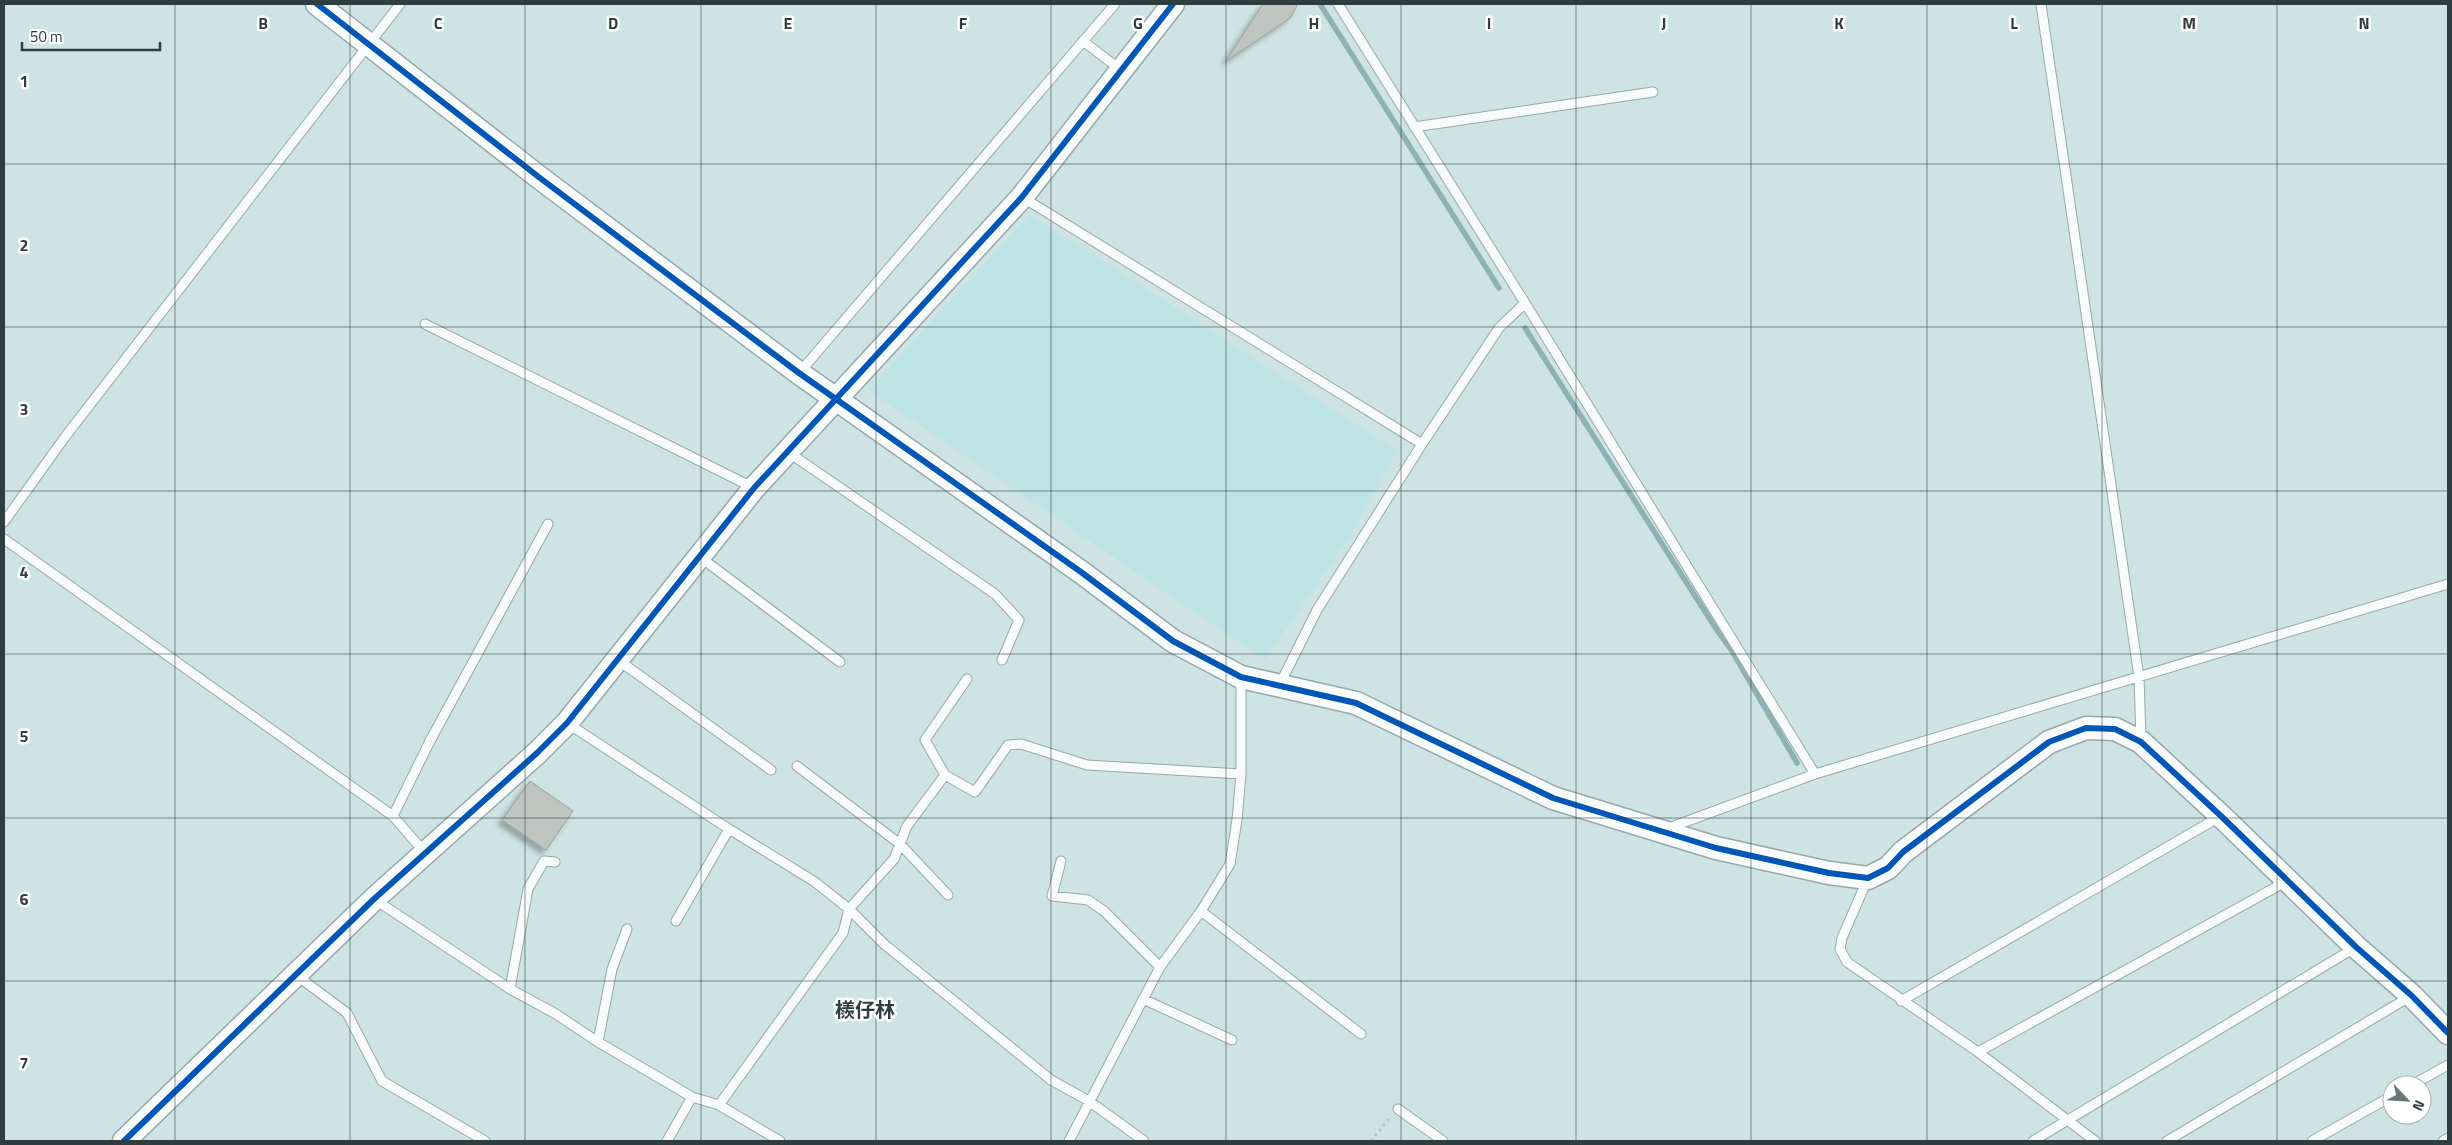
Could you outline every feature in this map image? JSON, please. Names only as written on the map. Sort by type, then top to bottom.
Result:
[{"type":"street","points":[[317,4],[540,178],[836,401],[1081,572],[1173,641],[1241,677],[1356,703],[1537,792],[1716,848],[1829,873],[1868,878],[1888,868],[1903,852],[2049,742],[2086,728],[2115,729],[2141,742],[2221,816],[2356,947],[2411,995],[2448,1033]]},
{"type":"street","points":[[124,1141],[374,899],[537,753],[567,723],[754,488],[1022,197],[1173,4]]},
{"type":"lane","points":[[4,522],[65,438],[400,4]]},
{"type":"lane","points":[[799,373],[1114,4]]},
{"type":"lane","points":[[1338,4],[1526,303],[1815,774]]},
{"type":"lane","points":[[2041,4],[2139,677],[2141,742]]},
{"type":"lane","points":[[1082,41],[1122,71]]},
{"type":"lane","points":[[1414,127],[1653,92]]},
{"type":"lane","points":[[1022,197],[1422,444]]},
{"type":"lane","points":[[1279,687],[1317,610],[1422,444],[1499,328],[1526,303]]},
{"type":"lane","points":[[426,324],[754,488]]},
{"type":"lane","points":[[788,452],[995,594],[1019,620],[1002,660]]},
{"type":"lane","points":[[393,816],[430,741],[548,524]]},
{"type":"lane","points":[[4,539],[393,816],[426,854]]},
{"type":"lane","points":[[698,556],[840,662]]},
{"type":"lane","points":[[1660,831],[1815,774],[2448,584]]},
{"type":"lane","points":[[618,660],[771,770]]},
{"type":"lane","points":[[1069,1141],[1160,967],[1201,911],[1230,864],[1238,820],[1241,774],[1241,677]]},
{"type":"lane","points":[[966,679],[925,740],[945,775],[976,792],[1008,746],[1021,744],[1087,765],[1241,774]]},
{"type":"lane","points":[[567,723],[814,882],[848,909],[884,944],[1051,1080],[1089,1101],[1144,1141]]},
{"type":"lane","points":[[797,766],[900,844],[948,895]]},
{"type":"lane","points":[[719,1105],[842,933],[848,909],[894,859],[907,826],[945,775]]},
{"type":"lane","points":[[1902,1001],[2221,816]]},
{"type":"lane","points":[[676,921],[729,829]]},
{"type":"lane","points":[[510,989],[528,889],[544,861],[554,862]]},
{"type":"lane","points":[[1062,861],[1052,896],[1088,900],[1104,911],[1160,967]]},
{"type":"lane","points":[[1868,878],[1842,938],[1840,949],[1847,962],[1978,1052],[2095,1141]]},
{"type":"lane","points":[[1978,1052],[2288,881]]},
{"type":"lane","points":[[374,899],[510,989],[556,1014],[598,1042],[692,1098],[719,1105],[780,1141]]},
{"type":"lane","points":[[1201,911],[1361,1034]]},
{"type":"lane","points":[[598,1042],[612,969],[627,929]]},
{"type":"lane","points":[[2032,1141],[2356,947]]},
{"type":"lane","points":[[296,975],[347,1013],[382,1081],[486,1141]]},
{"type":"lane","points":[[2167,1141],[2411,995]]},
{"type":"lane","points":[[1143,999],[1232,1040]]},
{"type":"lane","points":[[2430,1075],[2448,1065]]},
{"type":"lane","points":[[667,1141],[692,1098]]},
{"type":"lane","points":[[2312,1141],[2382,1102]]},
{"type":"lane","points":[[1398,1109],[1443,1141]]},
{"type":"lane","points":[[2443,1141],[2448,1138]]},
{"type":"path","points":[[1371,1141],[1398,1109]]},
{"type":"shaded area","points":[[1030,214],[1397,451],[1351,534],[1265,660],[868,390]]},
{"type":"building","points":[[1263,4],[1298,4],[1290,18],[1225,62]]},
{"type":"building","points":[[530,781],[573,811],[546,850],[502,820]]},
{"type":"waterway","points":[[1320,4],[1499,288]]},
{"type":"waterway","points":[[1525,328],[1716,629],[1732,651],[1797,763]]},
{"type":"cycle path","points":[[317,4],[540,178],[799,373],[1081,572],[1173,641],[1241,677],[1356,703],[1553,798],[1716,848],[1829,873],[1868,878],[1888,868],[1903,852],[2049,742],[2086,728],[2115,729],[2141,742],[2221,816],[2356,947],[2411,995],[2448,1033]]},
{"type":"cycle path","points":[[124,1141],[374,899],[537,753],[567,723],[754,488],[1022,197],[1173,4]]},
{"type":"district","name":"檨仔林","points":[[865,1009]]}]
